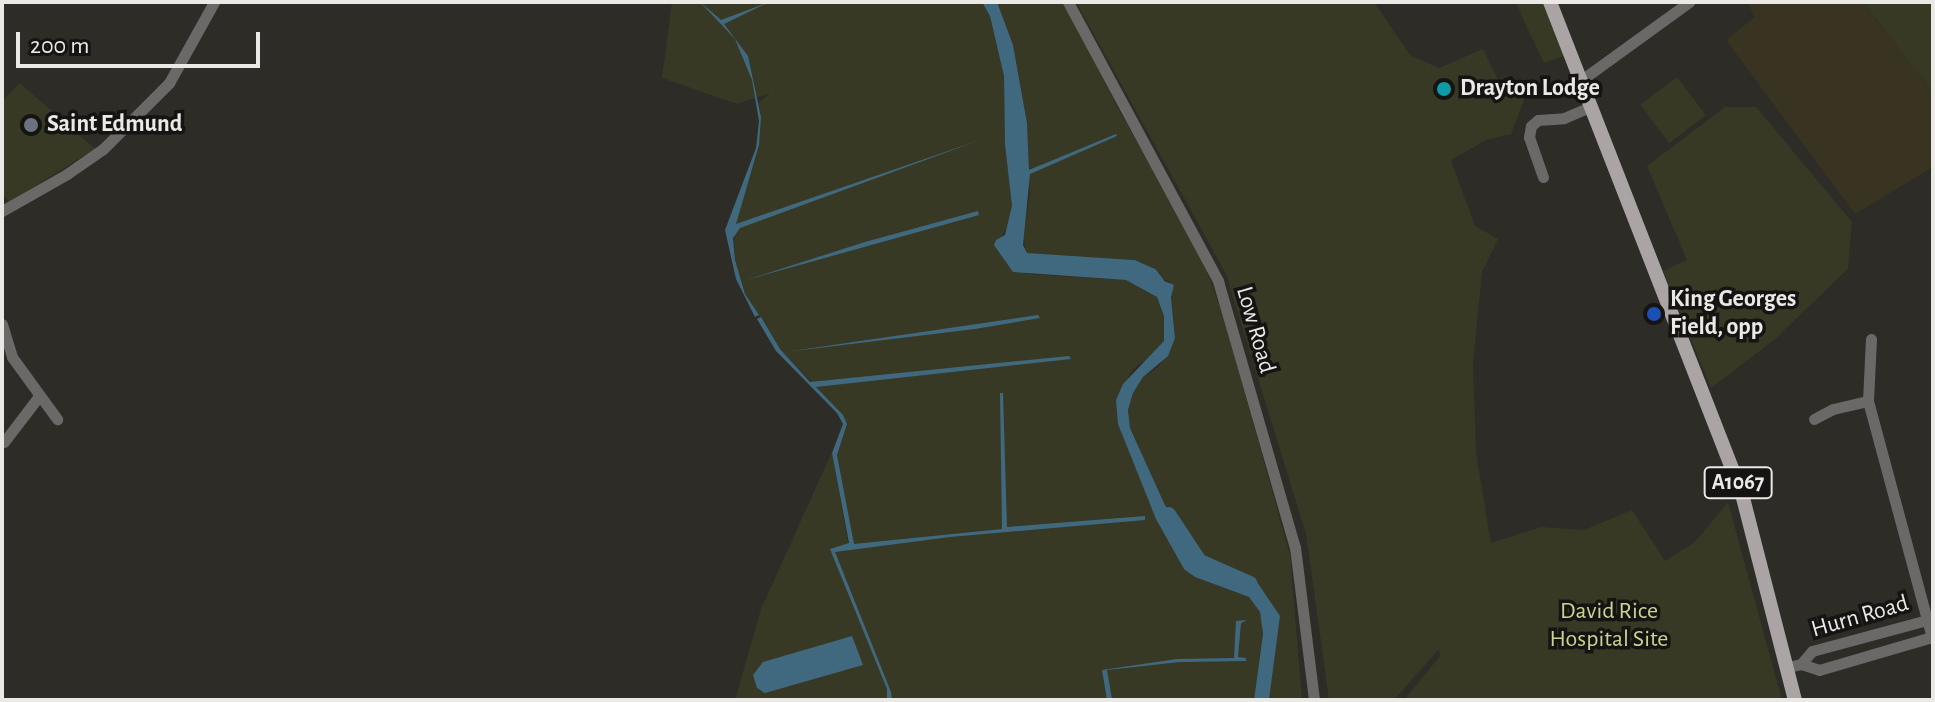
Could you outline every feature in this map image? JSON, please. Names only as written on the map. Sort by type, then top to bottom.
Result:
[{"type":"main road","name":"A1067","points":[[1550,2],[1738,482],[1795,666],[1795,700]]},
{"type":"street","points":[[2,211],[67,174],[103,149],[169,83],[214,2]]},
{"type":"street","name":"Low Road","points":[[1068,2],[1218,281],[1295,547],[1314,700]]},
{"type":"street","points":[[1580,81],[1689,2]]},
{"type":"street","points":[[1538,173],[1529,137],[1531,126],[1538,120],[1564,118],[1590,107]]},
{"type":"street","points":[[2,324],[12,357],[52,419]]},
{"type":"street","points":[[1874,344],[1868,401],[1931,631]]},
{"type":"street","points":[[4,442],[39,396]]},
{"type":"street","points":[[1815,414],[1868,401]]},
{"type":"street","name":"Hurn Road","points":[[1795,666],[1812,651],[1931,631]]},
{"type":"street","name":"Hurn Road","points":[[1795,666],[1819,670],[1931,631]]},
{"type":"shaded area","points":[[1747,2],[1863,2],[1933,92],[1933,167],[1855,214],[1726,40],[1755,17]]},
{"type":"green space","points":[[672,2],[982,2],[990,16],[1004,76],[1005,145],[1012,206],[1010,222],[1000,240],[1027,274],[1126,280],[1157,297],[1164,316],[1164,341],[1158,350],[1133,369],[1116,400],[1149,502],[1171,544],[1195,577],[1249,597],[1260,612],[1263,634],[1254,700],[735,700],[761,609],[832,452],[849,549],[854,549],[837,455],[847,424],[843,415],[780,349],[745,294],[735,260],[734,222],[756,157],[761,113],[758,103],[770,93],[737,104],[662,78]]},
{"type":"green space","points":[[997,2],[1064,2],[1120,112],[1200,252],[1223,315],[1290,555],[1302,700],[1269,700],[1280,616],[1246,578],[1215,574],[1198,565],[1164,503],[1130,428],[1128,410],[1133,393],[1143,377],[1159,366],[1175,338],[1170,282],[1143,271],[1048,264],[1026,253],[1023,236],[1030,194],[1027,123],[1013,45]]},
{"type":"green space","name":"David Rice Hospital Site","points":[[1076,2],[1374,2],[1410,55],[1439,68],[1483,49],[1501,86],[1528,90],[1511,134],[1486,140],[1451,160],[1475,226],[1498,239],[1482,272],[1473,363],[1476,453],[1491,543],[1541,527],[1584,530],[1632,510],[1665,561],[1695,542],[1728,502],[1782,700],[1404,700],[1440,656],[1439,649],[1394,700],[1329,700],[1306,534],[1226,274]]},
{"type":"green space","points":[[1515,2],[1549,2],[1567,55],[1544,63]]},
{"type":"green space","points":[[1863,2],[1933,2],[1933,92]]},
{"type":"green space","points":[[1677,77],[1706,115],[1669,143],[1640,105]]},
{"type":"green space","points":[[20,83],[95,149],[9,202],[2,194],[2,101]]},
{"type":"green space","points":[[1725,107],[1756,107],[1852,222],[1848,269],[1775,339],[1711,388],[1663,271],[1687,260],[1647,166]]},
{"type":"water","points":[[700,2],[721,20],[769,2],[724,24],[748,56],[761,117],[759,145],[736,224],[980,140],[740,228],[733,238],[735,260],[745,294],[759,315],[755,317],[736,279],[725,230],[756,148],[759,121],[752,80],[735,39]]},
{"type":"water","points":[[982,2],[997,2],[1013,45],[1027,123],[1029,170],[1117,136],[1030,174],[1023,245],[1029,257],[1048,264],[1127,266],[1174,285],[1171,297],[1175,338],[1168,356],[1143,377],[1133,393],[1128,410],[1130,428],[1164,503],[1198,565],[1215,574],[1257,582],[1280,616],[1269,700],[1254,700],[1263,634],[1260,612],[1249,597],[1195,577],[1184,569],[1156,519],[1118,424],[1116,400],[1123,384],[1164,341],[1164,316],[1157,297],[1126,280],[1013,272],[994,245],[1005,235],[1012,206],[1005,145],[1004,76],[990,16]]},
{"type":"water","points":[[978,211],[979,215],[746,280],[865,242]]},
{"type":"water","points":[[1038,315],[1040,318],[975,329],[785,352]]},
{"type":"water","points":[[761,317],[780,349],[810,382],[1069,356],[1071,359],[816,387],[843,415],[847,424],[837,455],[854,544],[1002,529],[1000,393],[1003,393],[1007,527],[1145,516],[1145,520],[950,537],[835,552],[891,692],[892,700],[887,700],[887,689],[830,549],[849,543],[832,453],[843,424],[837,413],[776,351],[757,319]]},
{"type":"water","points":[[1247,620],[1241,623],[1238,657],[1246,658],[1246,661],[1180,662],[1107,670],[1112,699],[1234,700],[1107,700],[1102,670],[1177,659],[1234,658],[1236,621]]},
{"type":"water","points":[[852,636],[863,665],[765,693],[757,688],[753,675],[763,662]]},
{"type":"waterway","points":[[1026,260],[1133,267],[1151,275],[1158,284]]},
{"type":"waterway","points":[[1169,514],[1200,561],[1250,583]]},
{"type":"place","name":"Drayton Lodge","points":[[1444,89]]},
{"type":"place","name":"Saint Edmund","points":[[31,125]]},
{"type":"place","name":"King Georges Field, opp","points":[[1654,314]]}]
